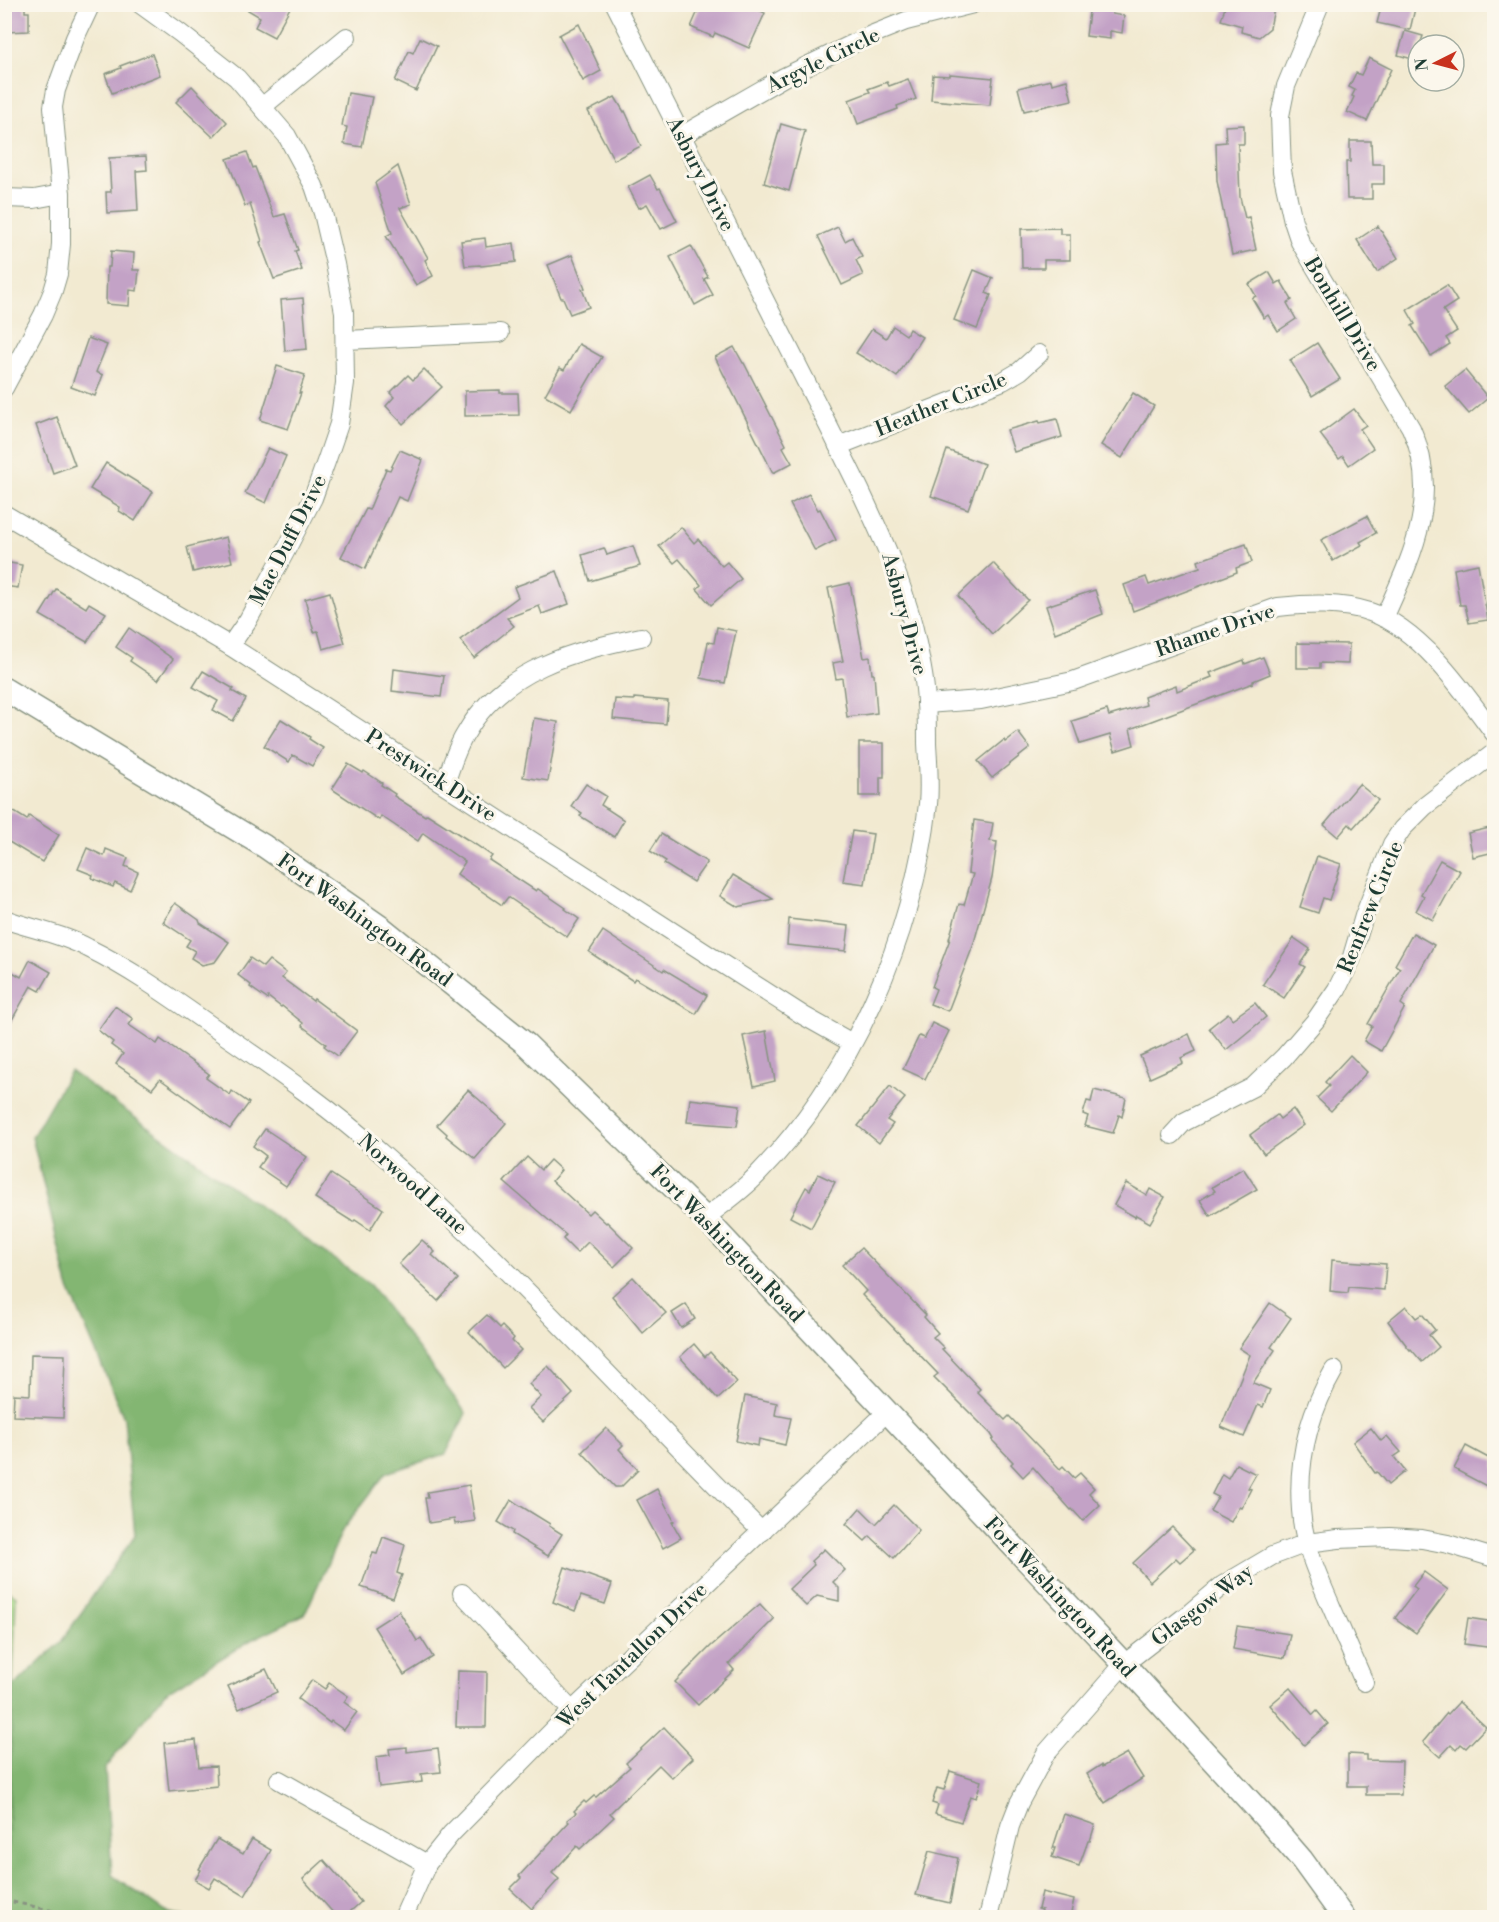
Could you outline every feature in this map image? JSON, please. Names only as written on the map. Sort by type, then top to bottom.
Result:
[{"type":"main road","name":"Fort Washington Road","points":[[4,689],[264,846],[382,928],[526,1044],[705,1218],[1124,1664],[1270,1823],[1302,1860],[1344,1917]]},
{"type":"street","points":[[4,388],[43,315],[58,274],[61,194],[53,106],[56,90],[75,38],[91,4]]},
{"type":"street","name":"Mac Duff Drive","points":[[140,4],[230,72],[287,136],[314,186],[323,213],[344,312],[345,383],[339,424],[313,498],[248,620],[230,646]]},
{"type":"street","name":"Asbury Drive","points":[[615,4],[889,551],[903,589],[914,630],[925,690],[929,769],[928,803],[919,859],[888,968],[852,1043],[812,1110],[756,1176],[705,1218]]},
{"type":"street","name":"Argyle Circle","points":[[681,136],[784,77],[871,35],[906,21],[974,4]]},
{"type":"street","name":"Bonhill Drive","points":[[1320,4],[1286,86],[1280,116],[1282,171],[1300,242],[1411,428],[1420,452],[1424,503],[1419,532],[1384,618]]},
{"type":"street","points":[[262,107],[347,37]]},
{"type":"street","points":[[4,198],[34,199],[61,194]]},
{"type":"street","points":[[345,340],[500,333]]},
{"type":"street","name":"Heather Circle","points":[[838,446],[1003,381],[1020,371],[1039,354]]},
{"type":"street","name":"Prestwick Drive","points":[[4,514],[230,646],[804,1016],[852,1043]]},
{"type":"street","name":"Rhame Drive","points":[[926,704],[981,699],[1073,681],[1278,607],[1304,604],[1338,605],[1370,612],[1406,632],[1441,665],[1494,733]]},
{"type":"street","points":[[445,784],[466,732],[507,685],[528,672],[556,660],[601,645],[641,637]]},
{"type":"street","name":"Renfrew Circle","points":[[1172,1135],[1184,1122],[1252,1087],[1284,1057],[1315,1021],[1337,989],[1351,960],[1364,916],[1392,843],[1402,829],[1425,806],[1494,753]]},
{"type":"street","name":"Norwood Lane","points":[[4,918],[86,946],[130,969],[327,1109],[381,1153],[453,1218],[762,1532]]},
{"type":"street","points":[[1334,1370],[1314,1410],[1306,1433],[1302,1454],[1300,1512],[1314,1564],[1364,1682]]},
{"type":"street","name":"West Tantallon Drive","points":[[403,1917],[427,1864],[451,1834],[572,1711],[887,1412]]},
{"type":"street","name":"Glasgow Way","points":[[988,1917],[1010,1826],[1030,1781],[1046,1754],[1124,1664],[1223,1585],[1272,1556],[1307,1543],[1360,1538],[1422,1539],[1494,1558]]},
{"type":"street","points":[[462,1593],[572,1711]]},
{"type":"street","points":[[279,1780],[427,1864]]},
{"type":"path","points":[[4,1900],[86,1917]]},
{"type":"green space","points":[[70,1071],[370,1285],[466,1413],[446,1454],[386,1473],[343,1529],[305,1614],[251,1640],[165,1693],[105,1768],[112,1875],[166,1912],[185,1917],[5,1917],[13,1687],[61,1642],[135,1535],[124,1418],[68,1286],[32,1137]]},
{"type":"green space","points":[[4,1587],[16,1596],[5,1918],[4,1917]]},
{"type":"building","points":[[4,4],[25,4],[25,12],[29,12],[29,31],[4,32]]},
{"type":"building","points":[[238,4],[292,4],[274,37],[255,27],[260,17]]},
{"type":"building","points":[[701,4],[746,4],[765,13],[749,48],[715,33],[713,37],[691,27]]},
{"type":"building","points":[[1090,4],[1113,4],[1112,14],[1124,16],[1122,33],[1110,31],[1110,39],[1086,36]]},
{"type":"building","points":[[1226,4],[1275,4],[1270,28],[1259,37],[1241,32],[1242,26],[1221,20]]},
{"type":"building","points":[[1382,4],[1416,4],[1410,30],[1377,23]]},
{"type":"building","points":[[579,24],[601,71],[583,81],[559,35]]},
{"type":"building","points":[[1405,31],[1412,33],[1406,33],[1406,57],[1398,55]]},
{"type":"building","points":[[420,38],[437,46],[416,91],[395,81],[409,51],[413,53]]},
{"type":"building","points":[[152,54],[160,75],[112,93],[105,74]]},
{"type":"building","points":[[1369,58],[1391,69],[1367,121],[1347,112],[1355,90],[1349,87],[1356,73],[1361,75]]},
{"type":"building","points":[[950,74],[993,78],[990,105],[931,100],[933,75],[950,76]]},
{"type":"building","points":[[908,79],[916,99],[897,106],[898,109],[858,124],[849,100],[870,92],[868,89],[887,82],[889,86]]},
{"type":"building","points":[[1051,80],[1052,84],[1067,80],[1072,100],[1024,111],[1018,88]]},
{"type":"building","points":[[192,86],[227,122],[213,137],[176,102]]},
{"type":"building","points":[[348,93],[372,97],[362,147],[344,144],[347,127],[342,126]]},
{"type":"building","points":[[615,97],[625,111],[641,146],[614,160],[588,111]]},
{"type":"building","points":[[781,124],[805,131],[789,191],[764,183]]},
{"type":"building","points":[[1244,125],[1244,144],[1238,144],[1240,197],[1245,218],[1249,217],[1256,250],[1232,255],[1217,181],[1216,143],[1226,142],[1225,126]]},
{"type":"building","points":[[1350,141],[1371,141],[1372,164],[1384,164],[1384,184],[1372,184],[1372,199],[1347,199],[1346,162],[1350,162]]},
{"type":"building","points":[[247,152],[274,217],[285,214],[298,250],[295,251],[302,270],[274,279],[260,242],[262,241],[250,204],[245,206],[227,159]]},
{"type":"building","points":[[146,156],[147,170],[136,171],[138,211],[107,213],[106,192],[111,192],[109,158]]},
{"type":"building","points":[[398,166],[411,204],[400,208],[428,258],[425,260],[433,276],[416,285],[386,236],[392,233],[375,183]]},
{"type":"building","points":[[650,175],[658,189],[660,188],[677,221],[661,229],[647,204],[639,208],[628,187]]},
{"type":"building","points":[[1378,226],[1398,258],[1377,272],[1357,240]]},
{"type":"building","points":[[838,227],[845,241],[852,237],[862,257],[856,260],[863,275],[842,285],[818,236]]},
{"type":"building","points":[[1060,228],[1060,234],[1070,234],[1070,260],[1044,260],[1044,268],[1022,268],[1021,229]]},
{"type":"building","points":[[485,238],[486,247],[514,243],[516,262],[465,266],[461,241]]},
{"type":"building","points":[[691,246],[708,277],[704,279],[713,295],[695,305],[670,257]]},
{"type":"building","points":[[111,251],[134,253],[133,270],[139,270],[137,291],[130,290],[129,306],[106,304],[107,267],[110,267]]},
{"type":"building","points":[[572,255],[585,288],[582,289],[589,307],[570,314],[548,265]]},
{"type":"building","points":[[974,270],[993,278],[986,293],[991,295],[977,329],[954,320]]},
{"type":"building","points":[[1269,272],[1276,284],[1281,281],[1292,300],[1287,303],[1296,319],[1278,331],[1268,315],[1264,318],[1252,298],[1256,296],[1249,284]]},
{"type":"building","points":[[1447,285],[1457,301],[1443,310],[1457,331],[1446,338],[1450,344],[1431,356],[1412,326],[1415,324],[1407,310]]},
{"type":"building","points":[[303,298],[307,349],[285,351],[281,300]]},
{"type":"building","points":[[893,326],[906,335],[909,329],[922,337],[897,377],[872,360],[871,362],[856,353],[872,329],[886,338]]},
{"type":"building","points":[[88,338],[107,345],[96,372],[103,375],[95,396],[71,387]]},
{"type":"building","points":[[1317,343],[1340,379],[1312,396],[1290,360]]},
{"type":"building","points":[[579,344],[602,357],[571,410],[545,395],[560,368],[564,370]]},
{"type":"building","points":[[734,347],[786,445],[783,447],[792,463],[773,473],[715,357]]},
{"type":"building","points":[[277,366],[305,375],[288,429],[260,420]]},
{"type":"building","points":[[424,369],[442,387],[403,424],[386,406],[394,397],[390,393],[408,375],[413,380]]},
{"type":"building","points":[[1465,370],[1488,398],[1469,414],[1445,386]]},
{"type":"building","points":[[500,390],[500,393],[518,393],[519,415],[465,416],[465,391]]},
{"type":"building","points":[[1133,393],[1154,406],[1122,458],[1101,445]]},
{"type":"building","points":[[1354,409],[1366,425],[1360,429],[1373,448],[1349,465],[1343,456],[1339,459],[1320,434]]},
{"type":"building","points":[[57,417],[75,465],[53,473],[36,425]]},
{"type":"building","points":[[1057,419],[1062,437],[1014,452],[1007,430],[1039,421],[1040,423]]},
{"type":"building","points":[[268,448],[286,456],[266,503],[245,493]]},
{"type":"building","points":[[400,450],[423,460],[407,501],[398,497],[365,569],[341,557],[366,509],[369,510],[386,469],[390,470]]},
{"type":"building","points":[[947,450],[984,464],[968,509],[931,496]]},
{"type":"building","points":[[106,463],[153,492],[135,521],[119,511],[120,507],[90,489]]},
{"type":"building","points":[[809,494],[818,510],[820,509],[836,540],[815,551],[790,504]]},
{"type":"building","points":[[1367,516],[1376,533],[1360,542],[1362,545],[1333,561],[1321,540]]},
{"type":"building","points":[[681,527],[694,543],[698,539],[722,566],[727,562],[741,579],[711,605],[697,589],[701,585],[679,559],[674,563],[659,546]]},
{"type":"building","points":[[226,537],[232,562],[193,572],[187,547]]},
{"type":"building","points":[[1246,544],[1252,562],[1236,568],[1237,572],[1133,611],[1124,585],[1146,577],[1149,585],[1200,567],[1198,561]]},
{"type":"building","points":[[633,546],[640,566],[590,581],[582,555],[604,548],[607,555]]},
{"type":"building","points":[[4,562],[22,565],[18,588],[4,586]]},
{"type":"building","points":[[993,563],[1028,600],[992,634],[958,596]]},
{"type":"building","points":[[1478,564],[1488,620],[1469,623],[1465,605],[1460,605],[1454,569]]},
{"type":"building","points":[[557,571],[569,604],[542,614],[539,606],[507,618],[514,626],[474,658],[460,640],[518,597],[514,587]]},
{"type":"building","points":[[850,583],[864,658],[870,657],[872,674],[874,674],[877,713],[847,717],[842,678],[836,679],[833,663],[843,661],[828,588]]},
{"type":"building","points":[[56,589],[86,608],[89,603],[106,613],[87,642],[40,615]]},
{"type":"building","points":[[1095,590],[1103,614],[1055,633],[1046,606]]},
{"type":"building","points":[[330,592],[345,643],[323,649],[318,631],[314,632],[305,599]]},
{"type":"building","points":[[717,627],[736,631],[725,683],[701,678],[708,642],[714,643]]},
{"type":"building","points":[[129,628],[173,659],[158,680],[130,661],[132,658],[116,647]]},
{"type":"building","points":[[1297,643],[1349,644],[1348,664],[1320,663],[1320,668],[1297,668]]},
{"type":"building","points":[[1263,657],[1270,674],[1253,683],[1130,729],[1134,745],[1115,751],[1110,735],[1080,744],[1072,721],[1107,710],[1109,716],[1146,705],[1144,697],[1176,685],[1177,691],[1212,677],[1210,673],[1244,660],[1245,664]]},
{"type":"building","points":[[394,669],[444,676],[441,697],[392,691]]},
{"type":"building","points":[[203,671],[234,689],[232,691],[246,699],[233,721],[213,710],[218,701],[193,687]]},
{"type":"building","points":[[634,698],[668,701],[666,724],[613,719],[615,699],[634,700]]},
{"type":"building","points":[[534,718],[558,722],[548,781],[523,777]]},
{"type":"building","points":[[281,719],[323,748],[312,766],[293,755],[289,762],[264,746]]},
{"type":"building","points":[[1018,732],[1030,748],[992,778],[978,761]]},
{"type":"building","points":[[859,743],[884,743],[884,777],[880,777],[880,796],[859,796]]},
{"type":"building","points":[[348,764],[363,773],[364,771],[382,783],[381,785],[395,794],[394,796],[476,845],[492,856],[489,860],[566,908],[579,919],[567,937],[508,897],[502,905],[457,874],[465,862],[423,833],[418,841],[381,816],[379,820],[332,789]]},
{"type":"building","points":[[586,784],[606,796],[601,805],[624,820],[614,837],[580,816],[582,813],[571,806]]},
{"type":"building","points":[[1359,784],[1378,800],[1353,828],[1349,824],[1338,837],[1324,825]]},
{"type":"building","points":[[11,810],[27,820],[29,816],[59,835],[42,862],[4,839],[4,821]]},
{"type":"building","points":[[974,820],[993,823],[990,841],[997,842],[992,878],[973,946],[948,1011],[930,1004],[936,989],[932,987],[950,939],[959,904],[964,905],[973,874],[968,873]]},
{"type":"building","points":[[1494,827],[1494,852],[1473,857],[1468,833]]},
{"type":"building","points":[[852,831],[873,834],[865,884],[843,881]]},
{"type":"building","points":[[661,834],[707,862],[693,882],[664,864],[666,861],[650,851]]},
{"type":"building","points":[[87,848],[104,856],[106,849],[128,858],[125,866],[138,872],[130,890],[115,883],[113,887],[78,869]]},
{"type":"building","points":[[1317,856],[1341,864],[1329,900],[1323,898],[1318,913],[1300,907]]},
{"type":"building","points":[[1440,860],[1460,871],[1433,920],[1416,911],[1424,896],[1421,894]]},
{"type":"building","points":[[733,875],[773,899],[738,907],[720,896]]},
{"type":"building","points":[[175,903],[229,942],[215,962],[202,965],[191,958],[195,951],[186,946],[190,940],[163,922]]},
{"type":"building","points":[[789,919],[849,926],[846,951],[787,945]]},
{"type":"building","points":[[603,931],[663,971],[664,969],[707,995],[696,1014],[635,978],[633,981],[589,952]]},
{"type":"building","points":[[1413,933],[1434,945],[1401,1004],[1405,1007],[1381,1051],[1364,1041],[1372,1026],[1368,1024],[1400,968],[1395,965]]},
{"type":"building","points":[[1294,938],[1310,949],[1300,964],[1305,967],[1284,998],[1263,984]]},
{"type":"building","points":[[250,958],[263,967],[269,960],[286,973],[282,978],[357,1031],[338,1056],[302,1026],[303,1023],[282,1006],[250,987],[251,985],[238,975]]},
{"type":"building","points":[[30,960],[51,972],[40,991],[31,986],[4,1034],[4,978],[9,970],[21,977]]},
{"type":"building","points":[[1255,1003],[1266,1017],[1226,1050],[1209,1028],[1228,1013],[1232,1019]]},
{"type":"building","points":[[115,1006],[133,1019],[129,1025],[157,1044],[160,1039],[209,1074],[206,1078],[230,1095],[232,1091],[249,1103],[230,1129],[160,1079],[152,1089],[116,1064],[123,1054],[111,1045],[113,1042],[98,1030]]},
{"type":"building","points":[[932,1023],[949,1031],[925,1079],[903,1069],[919,1036],[925,1038]]},
{"type":"building","points":[[766,1031],[775,1081],[754,1086],[743,1036]]},
{"type":"building","points":[[1189,1034],[1196,1051],[1181,1058],[1183,1063],[1150,1078],[1140,1056]]},
{"type":"building","points":[[1350,1055],[1367,1072],[1331,1111],[1317,1098],[1329,1086],[1325,1082]]},
{"type":"building","points":[[890,1086],[905,1098],[887,1120],[893,1124],[879,1143],[858,1126]]},
{"type":"building","points":[[468,1090],[506,1123],[475,1159],[446,1136],[447,1134],[437,1125]]},
{"type":"building","points":[[1094,1090],[1126,1098],[1122,1117],[1119,1115],[1113,1133],[1085,1126],[1088,1116],[1083,1114],[1087,1101],[1091,1102]]},
{"type":"building","points":[[690,1099],[740,1105],[737,1126],[687,1122]]},
{"type":"building","points":[[1293,1109],[1304,1125],[1264,1154],[1250,1135],[1277,1115],[1280,1119]]},
{"type":"building","points":[[265,1129],[307,1157],[286,1186],[258,1167],[266,1156],[253,1146]]},
{"type":"building","points":[[527,1157],[541,1170],[550,1160],[561,1170],[552,1181],[588,1214],[592,1210],[607,1222],[633,1248],[614,1267],[588,1242],[577,1253],[563,1239],[566,1235],[504,1182]]},
{"type":"building","points":[[1243,1168],[1257,1189],[1210,1216],[1200,1200],[1215,1191],[1212,1187]]},
{"type":"building","points":[[331,1174],[383,1209],[370,1230],[315,1198]]},
{"type":"building","points":[[818,1174],[835,1182],[811,1228],[790,1217],[806,1187],[810,1190]]},
{"type":"building","points":[[1126,1183],[1147,1195],[1150,1189],[1165,1197],[1150,1223],[1114,1205]]},
{"type":"building","points":[[422,1240],[435,1252],[432,1255],[458,1279],[438,1301],[399,1264]]},
{"type":"building","points":[[861,1248],[926,1315],[924,1317],[938,1333],[933,1337],[980,1389],[977,1392],[1005,1420],[1009,1416],[1060,1469],[1063,1466],[1074,1478],[1080,1473],[1094,1488],[1089,1493],[1100,1505],[1083,1521],[1033,1467],[1023,1477],[1011,1464],[1013,1462],[992,1440],[994,1439],[991,1434],[934,1377],[938,1374],[862,1295],[866,1291],[842,1265]]},
{"type":"building","points":[[1332,1260],[1386,1264],[1384,1290],[1349,1287],[1348,1293],[1330,1291]]},
{"type":"building","points":[[633,1277],[666,1313],[643,1333],[612,1296]]},
{"type":"building","points":[[1270,1303],[1291,1318],[1271,1347],[1275,1350],[1253,1383],[1270,1390],[1263,1407],[1258,1405],[1244,1437],[1221,1427],[1250,1355],[1239,1348]]},
{"type":"building","points":[[686,1304],[695,1319],[681,1328],[672,1313]]},
{"type":"building","points":[[1406,1306],[1416,1318],[1422,1314],[1435,1330],[1429,1335],[1439,1347],[1422,1362],[1388,1321]]},
{"type":"building","points":[[487,1315],[514,1338],[512,1341],[521,1350],[503,1368],[469,1332]]},
{"type":"building","points":[[694,1344],[705,1357],[710,1352],[737,1382],[718,1399],[680,1357]]},
{"type":"building","points":[[31,1354],[65,1355],[63,1418],[13,1416],[14,1394],[30,1395]]},
{"type":"building","points":[[548,1366],[573,1394],[543,1422],[529,1408],[541,1397],[529,1384]]},
{"type":"building","points":[[745,1396],[777,1403],[775,1415],[791,1418],[785,1445],[759,1439],[758,1446],[736,1441]]},
{"type":"building","points":[[606,1428],[623,1445],[619,1449],[638,1470],[621,1487],[615,1487],[582,1452]]},
{"type":"building","points":[[1371,1428],[1381,1441],[1387,1436],[1401,1452],[1394,1457],[1405,1471],[1388,1485],[1377,1472],[1375,1473],[1353,1442]]},
{"type":"building","points":[[1466,1446],[1494,1461],[1494,1490],[1454,1469]]},
{"type":"building","points":[[1236,1464],[1256,1474],[1248,1488],[1251,1489],[1231,1522],[1210,1511],[1218,1497],[1212,1494],[1222,1474],[1228,1478]]},
{"type":"building","points":[[469,1485],[475,1521],[455,1524],[454,1519],[429,1523],[425,1498],[428,1498],[427,1492]]},
{"type":"building","points":[[657,1489],[681,1538],[663,1548],[637,1500]]},
{"type":"building","points":[[511,1500],[562,1534],[548,1556],[512,1534],[513,1531],[498,1522]]},
{"type":"building","points":[[894,1505],[919,1530],[894,1558],[870,1536],[865,1541],[846,1524],[860,1508],[876,1524]]},
{"type":"building","points":[[1172,1527],[1194,1550],[1180,1562],[1176,1558],[1150,1582],[1133,1563]]},
{"type":"building","points":[[383,1537],[405,1545],[397,1573],[402,1575],[393,1598],[361,1587],[373,1553],[377,1554]]},
{"type":"building","points":[[824,1549],[845,1570],[833,1582],[839,1588],[839,1601],[817,1596],[806,1606],[789,1589],[814,1565],[811,1561]]},
{"type":"building","points":[[565,1567],[612,1584],[605,1604],[581,1596],[575,1611],[553,1602]]},
{"type":"building","points":[[1424,1572],[1448,1590],[1416,1633],[1395,1618],[1417,1589],[1413,1586]]},
{"type":"building","points":[[760,1604],[774,1619],[729,1664],[734,1670],[698,1705],[675,1682],[711,1646]]},
{"type":"building","points":[[399,1611],[417,1641],[421,1638],[433,1657],[404,1675],[374,1627]]},
{"type":"building","points":[[1468,1618],[1494,1622],[1494,1648],[1464,1644]]},
{"type":"building","points":[[1237,1626],[1290,1634],[1285,1658],[1233,1649]]},
{"type":"building","points":[[266,1669],[277,1692],[239,1709],[228,1686]]},
{"type":"building","points":[[458,1671],[487,1672],[486,1727],[456,1727]]},
{"type":"building","points":[[312,1680],[325,1689],[329,1683],[348,1696],[344,1702],[357,1712],[344,1730],[331,1721],[330,1723],[298,1699]]},
{"type":"building","points":[[1290,1688],[1313,1715],[1317,1711],[1328,1724],[1304,1745],[1270,1705]]},
{"type":"building","points":[[1459,1702],[1486,1727],[1466,1748],[1461,1744],[1456,1750],[1451,1745],[1440,1757],[1423,1742]]},
{"type":"building","points":[[664,1727],[693,1758],[672,1778],[659,1765],[610,1813],[614,1817],[580,1849],[577,1846],[552,1873],[559,1879],[532,1909],[510,1889],[521,1878],[519,1876],[569,1822],[567,1820],[576,1813],[574,1811],[584,1801],[586,1803],[594,1796],[596,1797],[630,1767],[626,1763]]},
{"type":"building","points":[[196,1740],[199,1767],[216,1766],[217,1786],[169,1791],[164,1743]]},
{"type":"building","points":[[407,1747],[407,1752],[438,1748],[441,1772],[421,1774],[422,1782],[379,1787],[376,1757],[390,1755],[389,1749]]},
{"type":"building","points":[[1127,1753],[1143,1778],[1105,1803],[1087,1774]]},
{"type":"building","points":[[1348,1754],[1366,1755],[1366,1760],[1402,1761],[1401,1795],[1366,1795],[1366,1786],[1348,1786]]},
{"type":"building","points":[[950,1771],[981,1781],[976,1798],[970,1796],[961,1822],[935,1814],[938,1805],[932,1803],[937,1788],[944,1790]]},
{"type":"building","points":[[1064,1814],[1095,1825],[1079,1866],[1052,1857]]},
{"type":"building","points":[[217,1839],[243,1854],[252,1839],[271,1850],[245,1896],[215,1878],[209,1888],[195,1880]]},
{"type":"building","points":[[929,1851],[958,1858],[950,1903],[916,1895]]},
{"type":"building","points":[[324,1860],[361,1902],[344,1917],[337,1917],[303,1879]]},
{"type":"building","points":[[1042,1892],[1074,1900],[1070,1917],[1040,1917],[1042,1910],[1038,1909]]}]
